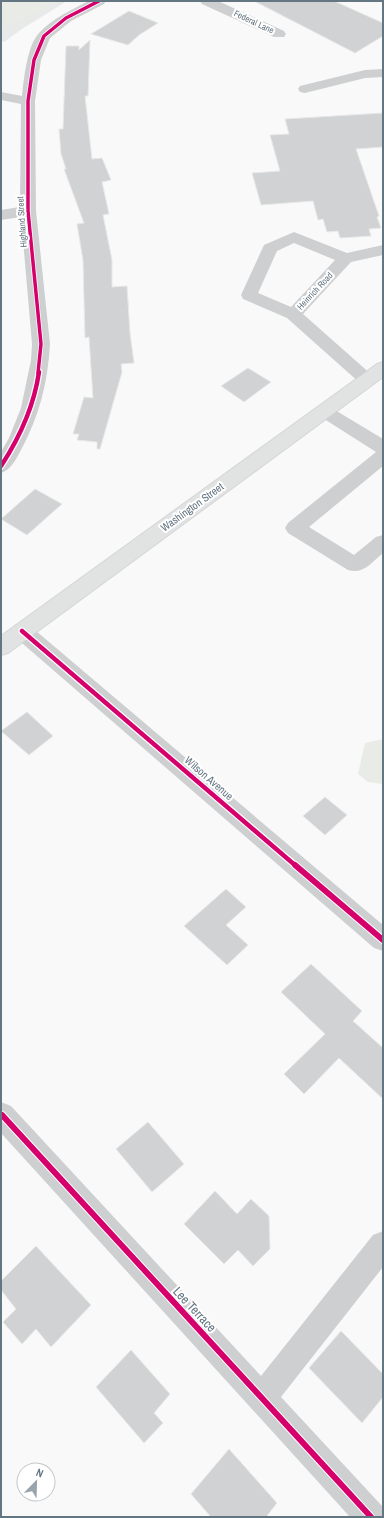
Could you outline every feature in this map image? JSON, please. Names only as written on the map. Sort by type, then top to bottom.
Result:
[{"type":"main road","name":"Washington Street","points":[[1,647],[383,368]]},
{"type":"street","name":"Highland Street","points":[[1,466],[15,444],[26,422],[37,385],[40,364],[41,344],[28,211],[28,101],[34,60],[44,36],[66,18],[99,1]]},
{"type":"street","name":"Federal Lane","points":[[207,1],[279,34]]},
{"type":"street","points":[[305,89],[365,74],[383,73]]},
{"type":"street","points":[[1,96],[28,101]]},
{"type":"street","points":[[1,215],[28,211]]},
{"type":"street","points":[[293,314],[250,295],[270,248],[294,237],[346,258],[383,250]]},
{"type":"street","name":"Heinrich Road","points":[[346,258],[293,314],[367,380]]},
{"type":"street","points":[[324,411],[383,448]]},
{"type":"street","points":[[383,456],[295,528],[355,565],[383,542]]},
{"type":"street","name":"Wilson Avenue","points":[[22,631],[383,940]]},
{"type":"street","name":"Lee Terrace","points":[[2,1115],[371,1517]]},
{"type":"street","points":[[262,1398],[383,1245]]},
{"type":"shaded area","points":[[1,1],[67,1],[4,42],[1,41]]},
{"type":"shaded area","points":[[1,1],[58,1],[2,28]]},
{"type":"shaded area","points":[[383,739],[383,784],[368,782],[358,774],[365,743]]},
{"type":"building","points":[[254,1],[334,1],[383,23],[383,36],[355,53]]},
{"type":"building","points":[[129,11],[158,23],[139,35],[128,45],[91,34]]},
{"type":"building","points":[[90,40],[88,96],[85,96],[92,159],[102,158],[111,180],[102,182],[109,214],[103,215],[112,260],[112,287],[127,286],[130,333],[134,363],[121,364],[122,372],[100,449],[97,449],[97,442],[77,440],[79,434],[73,434],[84,397],[93,398],[89,337],[85,338],[83,260],[77,224],[84,223],[64,169],[66,169],[61,154],[59,129],[63,129],[66,46],[79,46],[79,50]]},
{"type":"building","points":[[383,113],[383,147],[356,149],[379,216],[377,217],[381,228],[369,229],[371,236],[340,238],[338,231],[327,232],[323,219],[318,220],[313,201],[261,205],[252,173],[280,171],[270,135],[289,134],[285,119]]},
{"type":"building","points":[[248,368],[271,382],[244,402],[221,386]]},
{"type":"building","points":[[35,489],[62,504],[27,535],[1,519]]},
{"type":"building","points":[[27,712],[53,736],[29,755],[1,731]]},
{"type":"building","points":[[325,797],[347,815],[325,835],[303,816]]},
{"type":"building","points":[[226,889],[246,907],[226,925],[248,945],[227,965],[184,926]]},
{"type":"building","points":[[311,964],[362,1011],[353,1021],[383,1048],[383,1099],[339,1058],[304,1094],[284,1074],[325,1034],[281,992]]},
{"type":"building","points":[[148,1122],[184,1164],[152,1192],[116,1149]]},
{"type":"building","points":[[215,1191],[237,1214],[251,1199],[269,1216],[270,1249],[253,1266],[238,1250],[224,1264],[184,1224]]},
{"type":"building","points":[[36,1246],[91,1305],[51,1347],[36,1329],[22,1344],[3,1322],[16,1309],[1,1290],[1,1281]]},
{"type":"building","points":[[341,1331],[383,1374],[383,1397],[362,1423],[309,1368]]},
{"type":"building","points":[[131,1350],[170,1394],[154,1413],[163,1423],[144,1443],[96,1387]]},
{"type":"building","points":[[229,1449],[277,1503],[266,1517],[211,1517],[191,1494]]},
{"type":"cycle path","points":[[1,466],[25,423],[35,392],[40,360],[41,344],[28,211],[28,101],[34,60],[44,36],[66,18],[99,1]]},
{"type":"cycle path","points":[[22,631],[383,940]]},
{"type":"cycle path","points":[[2,1115],[371,1517]]}]
